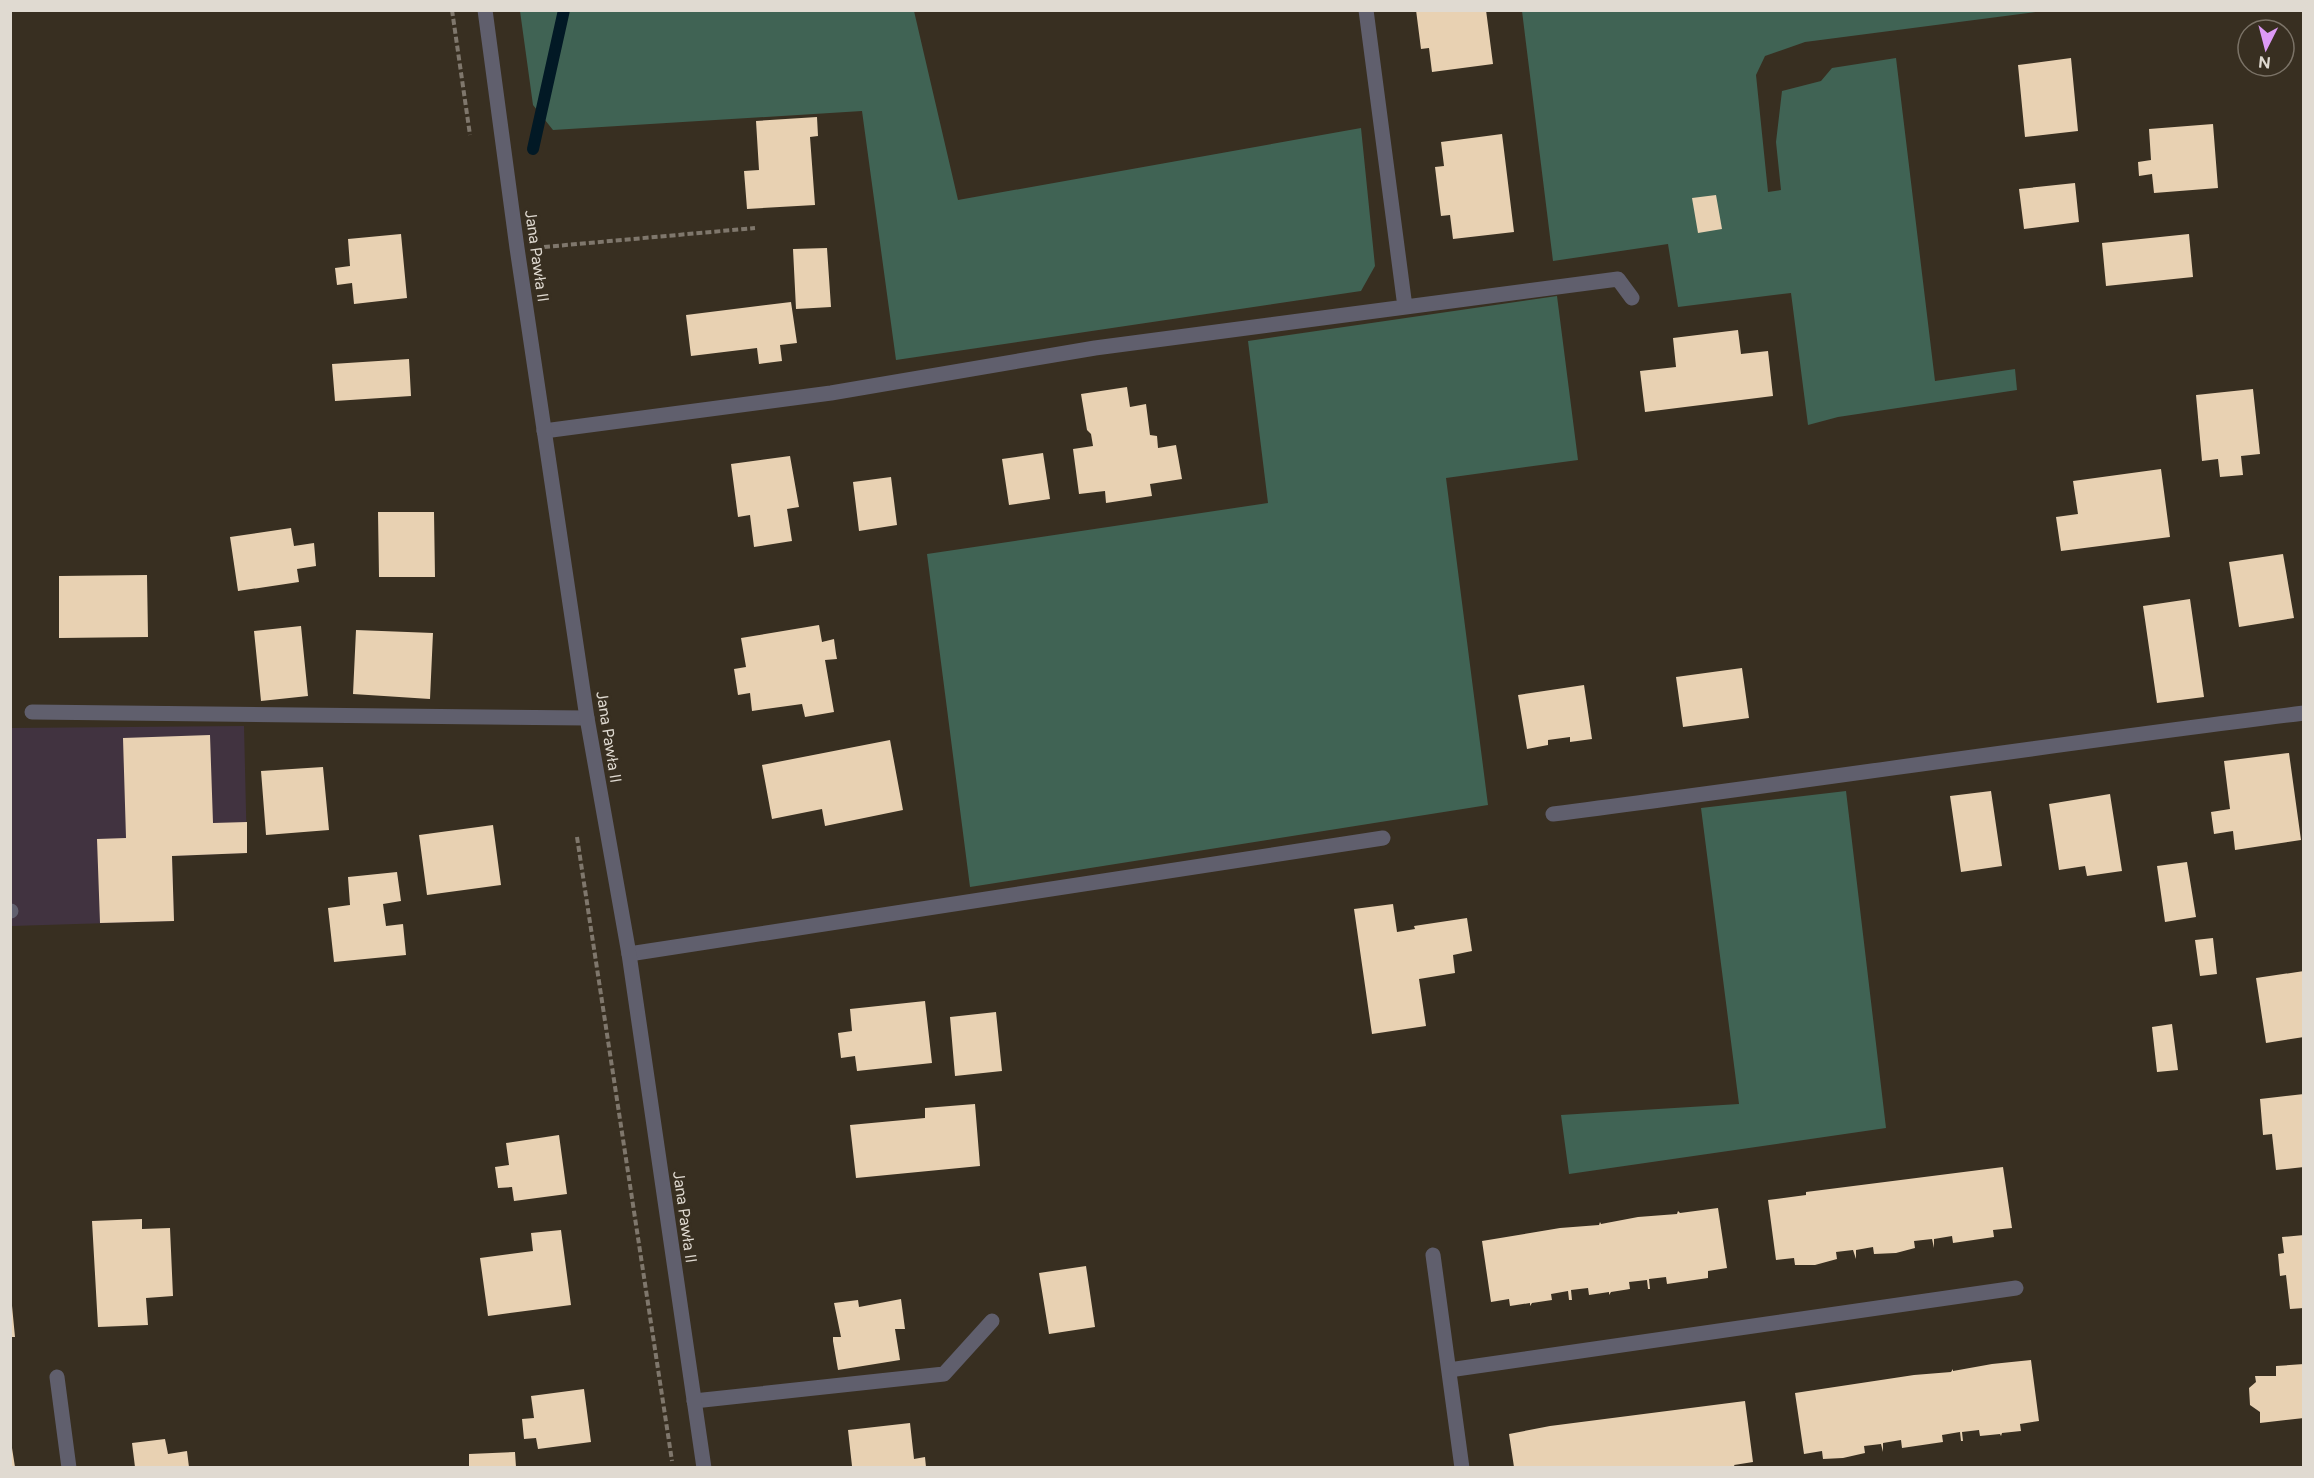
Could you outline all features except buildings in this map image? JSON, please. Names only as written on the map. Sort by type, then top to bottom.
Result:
[{"type":"street","name":"Jana Pawła II","points":[[485,10],[517,248],[587,718],[629,954],[704,1467]]},
{"type":"street","points":[[1366,10],[1405,307]]},
{"type":"street","points":[[544,431],[831,393],[1095,348],[1618,279],[1632,298]]},
{"type":"street","points":[[32,712],[587,718]]},
{"type":"street","points":[[1553,814],[1885,771],[2012,750],[2304,713]]},
{"type":"street","points":[[629,954],[1383,838]]},
{"type":"street","points":[[1433,1255],[1462,1467]]},
{"type":"street","points":[[1449,1370],[2016,1288]]},
{"type":"street","points":[[694,1401],[944,1374],[992,1320]]},
{"type":"street","points":[[57,1377],[69,1467]]},
{"type":"path","points":[[517,248],[755,228]]},
{"type":"shaded area","points":[[244,726],[247,853],[172,856],[174,921],[12,926],[10,728]]},
{"type":"green space","points":[[520,11],[914,11],[958,200],[1361,128],[1375,266],[1361,291],[896,360],[862,111],[553,130],[533,105]]},
{"type":"green space","points":[[1522,11],[2043,11],[1805,42],[1765,56],[1756,75],[1768,192],[1781,190],[1776,142],[1782,91],[1821,81],[1832,68],[1896,58],[1935,381],[2015,369],[2017,390],[1838,417],[1808,425],[1791,293],[1678,307],[1668,244],[1553,261]]},
{"type":"green space","points":[[1557,296],[1578,460],[1446,478],[1488,805],[970,887],[927,554],[1268,503],[1248,341]]},
{"type":"green space","points":[[1846,791],[1886,1128],[1569,1174],[1561,1115],[1739,1104],[1701,808]]},
{"type":"waterway","points":[[533,149],[564,10]]}]
